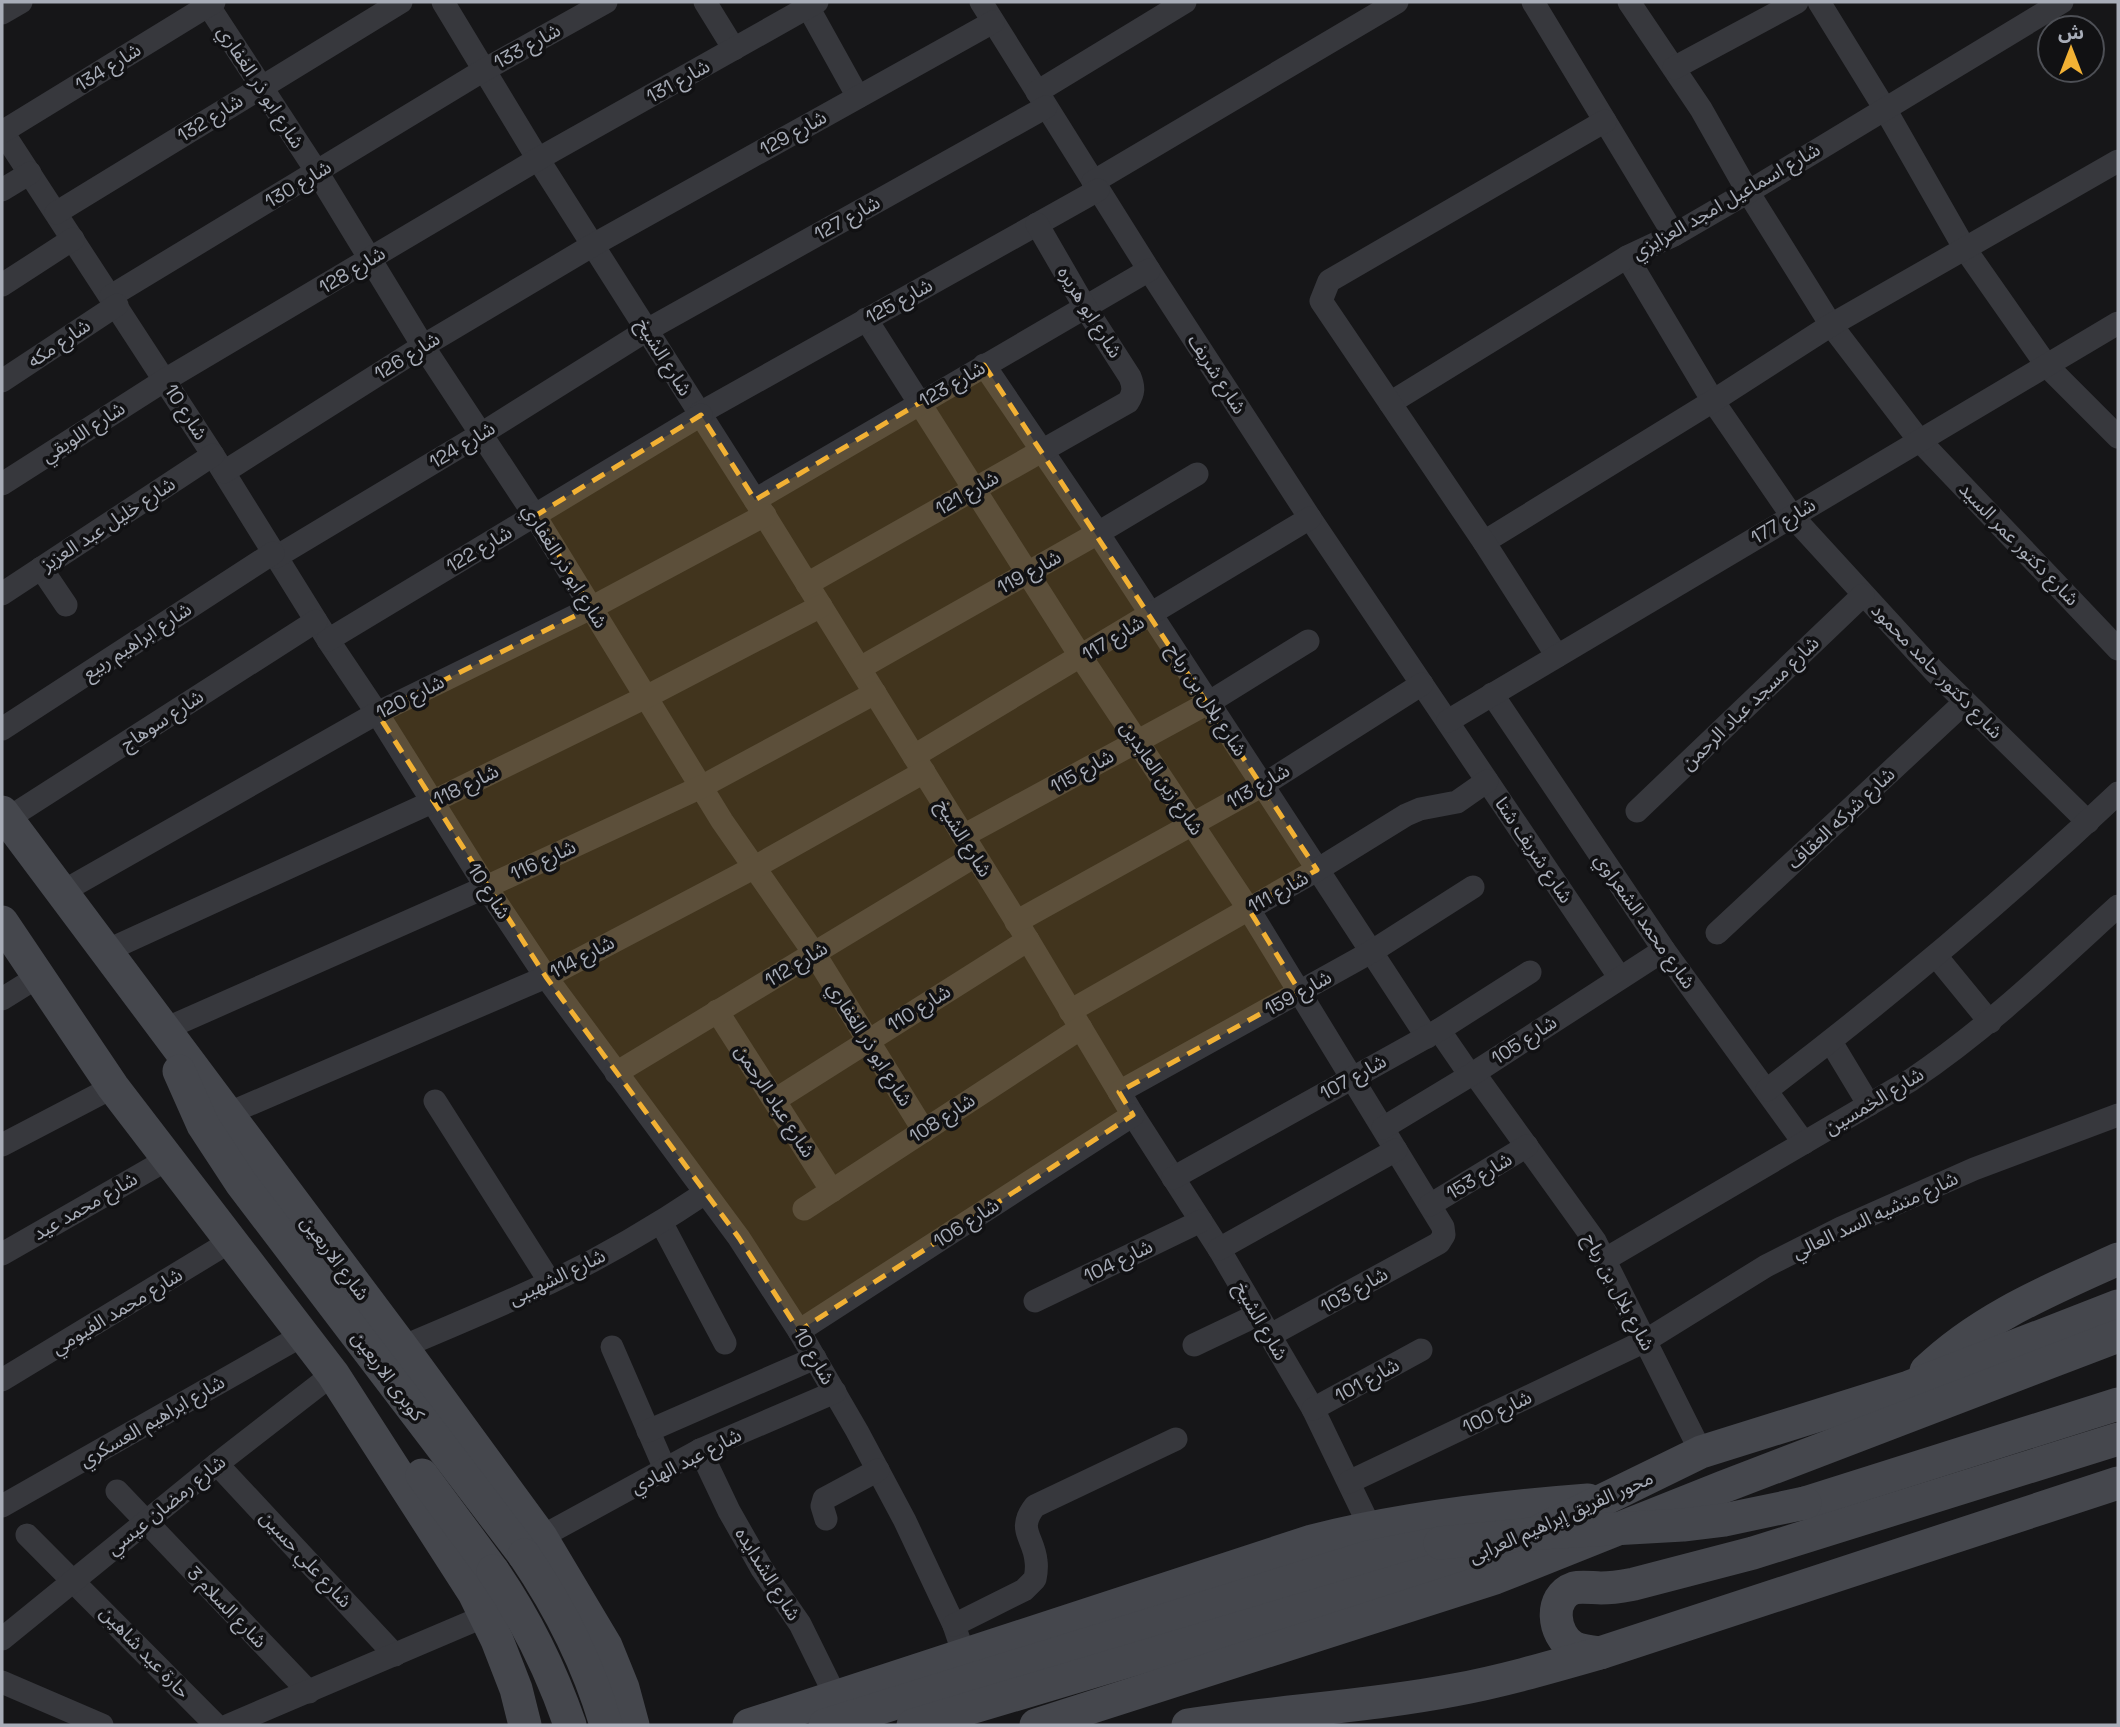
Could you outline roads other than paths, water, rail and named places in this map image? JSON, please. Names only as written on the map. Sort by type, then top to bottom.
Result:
[{"type":"main road","name":"شارع الاربعين","points":[[5,815],[402,1348],[532,1546],[594,1623],[616,1668],[633,1725]]},
{"type":"main road","points":[[2,922],[113,1087],[333,1374],[474,1593],[497,1640],[523,1713],[530,1710],[554,1721],[567,1721],[592,1713],[609,1693],[616,1668]]},
{"type":"main road","name":"كوبرى الاربعين","points":[[164,1029],[188,1094],[221,1155],[532,1546],[553,1600],[578,1648],[606,1725]]},
{"type":"main road","name":"كوبرى الاربعين","points":[[113,1087],[154,1113],[168,1126],[493,1571],[536,1642],[569,1725]]},
{"type":"main road","points":[[1909,1387],[1954,1346],[2005,1312],[2032,1297],[2118,1259]]},
{"type":"main road","name":"محور الفريق إبراهيم العرابى","points":[[913,1725],[1462,1562],[1533,1534],[1701,1452],[1909,1387],[2118,1306]]},
{"type":"main road","name":"محور الفريق إبراهيم العرابى","points":[[1036,1725],[1471,1586],[2118,1336]]},
{"type":"main road","points":[[749,1725],[831,1711],[1368,1556],[1440,1543],[1541,1533],[1683,1525],[1724,1520],[1805,1503],[2118,1405]]},
{"type":"main road","points":[[1600,1653],[1581,1651],[1560,1634],[1556,1616],[1558,1607],[1570,1590],[1577,1587],[1618,1587],[1634,1584],[1754,1553],[2118,1439]]},
{"type":"main road","points":[[1188,1725],[1452,1691],[1535,1672],[2118,1483]]},
{"type":"main road","points":[[1723,1487],[1722,1502],[1728,1526],[1735,1537],[1754,1553]]},
{"type":"main road","points":[[831,1711],[959,1640],[1283,1550],[1370,1527],[1488,1509],[1604,1499]]},
{"type":"street","points":[[2,13],[21,2]]},
{"type":"street","name":"شارع 132","points":[[56,213],[401,2]]},
{"type":"street","name":"شارع الشيخ","points":[[443,2],[538,159],[860,668],[1133,1115],[1219,1249],[1312,1409],[1370,1527]]},
{"type":"street","name":"شارع 133","points":[[484,71],[606,2]]},
{"type":"street","points":[[705,2],[734,49]]},
{"type":"street","name":"شارع 127","points":[[647,330],[1042,99],[1185,2]]},
{"type":"street","points":[[1534,2],[1674,235]]},
{"type":"street","name":"شارع دكتور عمر السيد","points":[[1629,2],[1701,109],[1748,192],[1831,325],[1919,440],[2118,649]]},
{"type":"street","points":[[1674,68],[1797,2]]},
{"type":"street","points":[[1819,2],[1885,109],[1965,249],[2047,366],[2118,437]]},
{"type":"street","name":"شارع اسماعيل امجد العزايزي","points":[[1390,403],[1627,257],[1674,235],[1748,192],[2062,2]]},
{"type":"street","name":"شارع ابو ذر الغفاري","points":[[209,3],[260,87],[317,172],[423,346],[535,516],[722,821],[814,953],[924,1130]]},
{"type":"street","name":"شارع 134","points":[[2,132],[209,3]]},
{"type":"street","name":"شارع 125","points":[[700,414],[1037,224],[1391,3]]},
{"type":"street","points":[[812,4],[858,97]]},
{"type":"street","name":"شارع 131","points":[[538,159],[812,4]]},
{"type":"street","name":"شارع شريف","points":[[991,9],[1042,99],[1149,270],[1310,518],[1448,721]]},
{"type":"street","name":"شارع 129","points":[[593,245],[858,97],[991,9]]},
{"type":"street","name":"شارع 130","points":[[114,301],[317,172],[484,71]]},
{"type":"street","points":[[1557,656],[1484,542],[1321,301],[1329,281],[1605,121]]},
{"type":"street","name":"شارع 10","points":[[2,132],[219,463],[486,887],[546,976],[739,1238],[799,1331],[878,1470],[925,1562],[959,1640]]},
{"type":"street","name":"شارع 128","points":[[165,380],[538,159]]},
{"type":"street","points":[[1484,542],[1831,325],[2118,161]]},
{"type":"street","points":[[2,190],[30,173]]},
{"type":"street","name":"شارع ابو هريره","points":[[1037,224],[1130,377],[1133,394],[1128,402]]},
{"type":"street","points":[[2,285],[73,239]]},
{"type":"street","name":"شارع 126","points":[[219,463],[593,245]]},
{"type":"street","name":"شارع دكتور حامد محمود","points":[[1627,257],[1713,401],[1792,516],[1965,702],[2088,822]]},
{"type":"street","name":"شارع 123","points":[[760,508],[919,403],[1149,270]]},
{"type":"street","name":"شارع مكه","points":[[2,381],[114,301]]},
{"type":"street","name":"شارع زين العابدين","points":[[866,319],[1081,657],[1248,908],[1443,1227],[1444,1235],[1440,1243]]},
{"type":"street","name":"شارع 177","points":[[1448,721],[2118,323]]},
{"type":"street","name":"شارع 124","points":[[275,555],[481,434],[647,330]]},
{"type":"street","name":"شارع بلال بن رباح","points":[[984,365],[1098,533],[1371,953],[1433,1033],[1472,1074],[1595,1241],[1701,1452]]},
{"type":"street","name":"شارع اللويقي","points":[[2,484],[165,380]]},
{"type":"street","name":"شارع 121","points":[[807,584],[1128,402]]},
{"type":"street","name":"شارع 122","points":[[322,630],[535,516],[700,414]]},
{"type":"street","name":"شارع خليل عبد العزيز","points":[[2,594],[41,568],[219,463]]},
{"type":"street","name":"شارع 119","points":[[860,668],[1197,474]]},
{"type":"street","name":"شارع 120","points":[[62,892],[377,713],[591,608],[760,508]]},
{"type":"street","name":"شارع 117","points":[[919,764],[1081,657],[1310,518]]},
{"type":"street","name":"شارع ابراهيم ربيع","points":[[2,729],[275,555]]},
{"type":"street","points":[[41,568],[66,605]]},
{"type":"street","name":"شارع مسجد عباد الرحمن","points":[[1637,811],[1863,595]]},
{"type":"street","name":"شارع 118","points":[[106,951],[432,802],[821,606]]},
{"type":"street","name":"شارع سوهاج","points":[[5,815],[322,630]]},
{"type":"street","name":"شارع 115","points":[[969,846],[1138,741],[1208,703],[1308,641]]},
{"type":"street","name":"شارع 113","points":[[1022,931],[1193,823],[1263,785],[1422,684]]},
{"type":"street","name":"شارع 116","points":[[164,1029],[486,887],[701,787],[875,693]]},
{"type":"street","name":"شارع محمد الشعراوي","points":[[1492,695],[1664,950],[1804,1143]]},
{"type":"street","name":"شارع شركه العقاف","points":[[1717,933],[1965,702]]},
{"type":"street","name":"شارع شريف شتا","points":[[1448,721],[1620,978]]},
{"type":"street","name":"شارع 114","points":[[227,1114],[546,976],[755,867],[919,764]]},
{"type":"street","name":"شارع 111","points":[[1075,1019],[1248,908],[1317,870],[1406,815],[1420,809],[1457,802],[1487,781]]},
{"type":"street","points":[[1767,1090],[1831,1042],[1936,956],[2118,793]]},
{"type":"street","name":"شارع 112","points":[[616,1073],[814,953],[969,846]]},
{"type":"street","name":"شارع 159","points":[[1119,1092],[1371,953],[1473,887]]},
{"type":"street","name":"شارع الخمسين","points":[[1604,1260],[1941,1060],[1990,1022],[2118,906]]},
{"type":"street","name":"شارع 110","points":[[775,1100],[867,1041],[1022,931]]},
{"type":"street","name":"شارع 105","points":[[1383,1128],[1664,950]]},
{"type":"street","points":[[1936,956],[1990,1022]]},
{"type":"street","name":"شارع 107","points":[[1173,1178],[1433,1033],[1530,972]]},
{"type":"street","points":[[2,999],[38,976]]},
{"type":"street","name":"شارع عباد الرحمن","points":[[717,1011],[832,1191]]},
{"type":"street","name":"شارع 108","points":[[804,1209],[924,1130],[1075,1019]]},
{"type":"street","points":[[1831,1042],[1869,1105]]},
{"type":"street","points":[[2,1145],[113,1087]]},
{"type":"street","points":[[435,1101],[550,1282]]},
{"type":"street","name":"شارع 106","points":[[799,1331],[1133,1115]]},
{"type":"street","name":"شارع منشيه السد العالي","points":[[1644,1340],[1766,1266],[1842,1228],[1974,1169],[2118,1115]]},
{"type":"street","name":"شارع 153","points":[[1430,1205],[1527,1146]]},
{"type":"street","points":[[1219,1249],[1396,1150]]},
{"type":"street","name":"شارع محمد عيد","points":[[2,1254],[168,1159]]},
{"type":"street","name":"شارع الشهيبى","points":[[402,1348],[604,1255],[705,1193]]},
{"type":"street","points":[[661,1222],[725,1343]]},
{"type":"street","name":"شارع 104","points":[[1035,1301],[1202,1222]]},
{"type":"street","name":"شارع محمد الفيومي","points":[[2,1380],[231,1241]]},
{"type":"street","name":"شارع 103","points":[[1269,1336],[1440,1243]]},
{"type":"street","points":[[1194,1345],[1257,1315]]},
{"type":"street","name":"شارع ابراهيم العسكري","points":[[2,1506],[303,1335]]},
{"type":"street","name":"شارع 100","points":[[1349,1482],[1644,1340]]},
{"type":"street","points":[[612,1348],[665,1469]]},
{"type":"street","name":"شارع 101","points":[[1312,1409],[1421,1350]]},
{"type":"street","points":[[648,1431],[815,1358]]},
{"type":"street","name":"شارع رمضان عيسي","points":[[7,1627],[74,1580],[333,1374]]},
{"type":"street","name":"شارع عبد الهادي","points":[[532,1546],[700,1450],[835,1392]]},
{"type":"street","points":[[959,1640],[1035,1579],[1037,1562],[1026,1530],[1028,1516],[1035,1506],[1176,1439]]},
{"type":"street","name":"شارع الشدايده","points":[[700,1450],[729,1511],[762,1569],[800,1624],[831,1711]]},
{"type":"street","name":"شارع علي حسين","points":[[217,1464],[395,1655]]},
{"type":"street","points":[[826,1519],[822,1506],[824,1499],[878,1470]]},
{"type":"street","name":"شارع السلام 3","points":[[117,1491],[309,1692]]},
{"type":"street","name":"حارة عيد شاهين","points":[[27,1535],[216,1725]]},
{"type":"street","points":[[229,1725],[485,1616]]},
{"type":"street","points":[[2,1682],[90,1723]]}]
